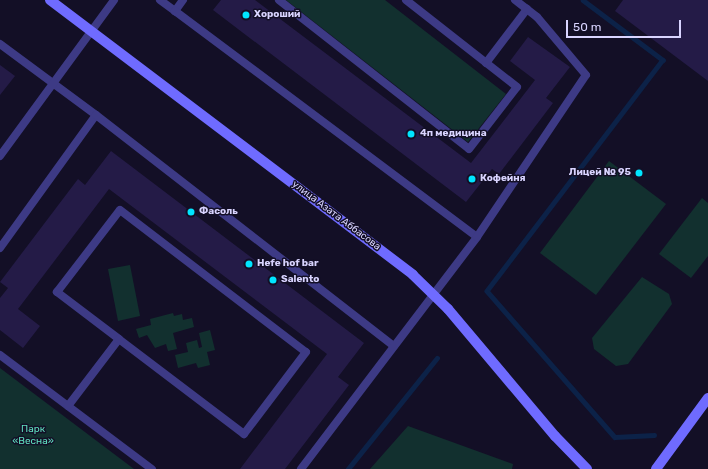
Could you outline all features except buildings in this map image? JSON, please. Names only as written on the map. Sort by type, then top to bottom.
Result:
[{"type":"street","name":"улица Азата Аббасова","points":[[50,0],[433,293],[587,469]]},
{"type":"street","points":[[656,469],[708,398]]},
{"type":"lane","points":[[0,156],[114,0]]},
{"type":"lane","points":[[160,0],[477,236]]},
{"type":"lane","points":[[175,11],[183,0]]},
{"type":"lane","points":[[279,0],[468,149],[517,87],[406,0]]},
{"type":"lane","points":[[301,469],[477,236],[586,74],[537,17],[517,1]]},
{"type":"lane","points":[[486,63],[527,10]]},
{"type":"lane","points":[[0,44],[96,115],[394,346]]},
{"type":"lane","points":[[0,248],[96,115]]},
{"type":"lane","points":[[120,210],[306,352],[244,434],[119,339],[57,292],[120,210]]},
{"type":"lane","points":[[68,406],[119,339]]},
{"type":"lane","points":[[0,356],[152,469]]},
{"type":"green space","points":[[286,0],[385,0],[506,94],[468,142]]},
{"type":"green space","points":[[609,161],[666,204],[596,295],[540,253]]},
{"type":"green space","points":[[702,198],[708,203],[708,256],[691,278],[659,254]]},
{"type":"green space","points":[[130,265],[140,316],[118,321],[108,269]]},
{"type":"green space","points":[[642,277],[669,294],[672,304],[628,364],[616,366],[594,349],[592,338]]},
{"type":"green space","points":[[173,313],[174,316],[182,314],[183,320],[192,318],[194,327],[173,333],[177,349],[168,351],[166,344],[155,348],[147,335],[139,338],[136,329],[151,325],[150,319]]},
{"type":"green space","points":[[210,330],[215,350],[207,352],[210,365],[198,368],[196,363],[178,368],[175,355],[188,352],[186,343],[197,340],[199,348],[202,347],[199,333]]},
{"type":"green space","name":"Парк «Весна»","points":[[0,368],[134,469],[0,469]]},
{"type":"green space","points":[[408,426],[513,464],[512,469],[370,469]]},
{"type":"waterway","points":[[583,0],[663,60],[487,291],[615,437],[654,435]]},
{"type":"waterway","points":[[348,469],[437,358]]},
{"type":"place","name":"Хороший","points":[[246,15]]},
{"type":"place","name":"4п медицина","points":[[411,134]]},
{"type":"place","name":"Лицей № 95","points":[[639,173]]},
{"type":"place","name":"Кофейня","points":[[472,179]]},
{"type":"place","name":"Фасоль","points":[[191,212]]},
{"type":"place","name":"Hefe hof bar","points":[[249,264]]},
{"type":"place","name":"Salento","points":[[273,280]]}]
